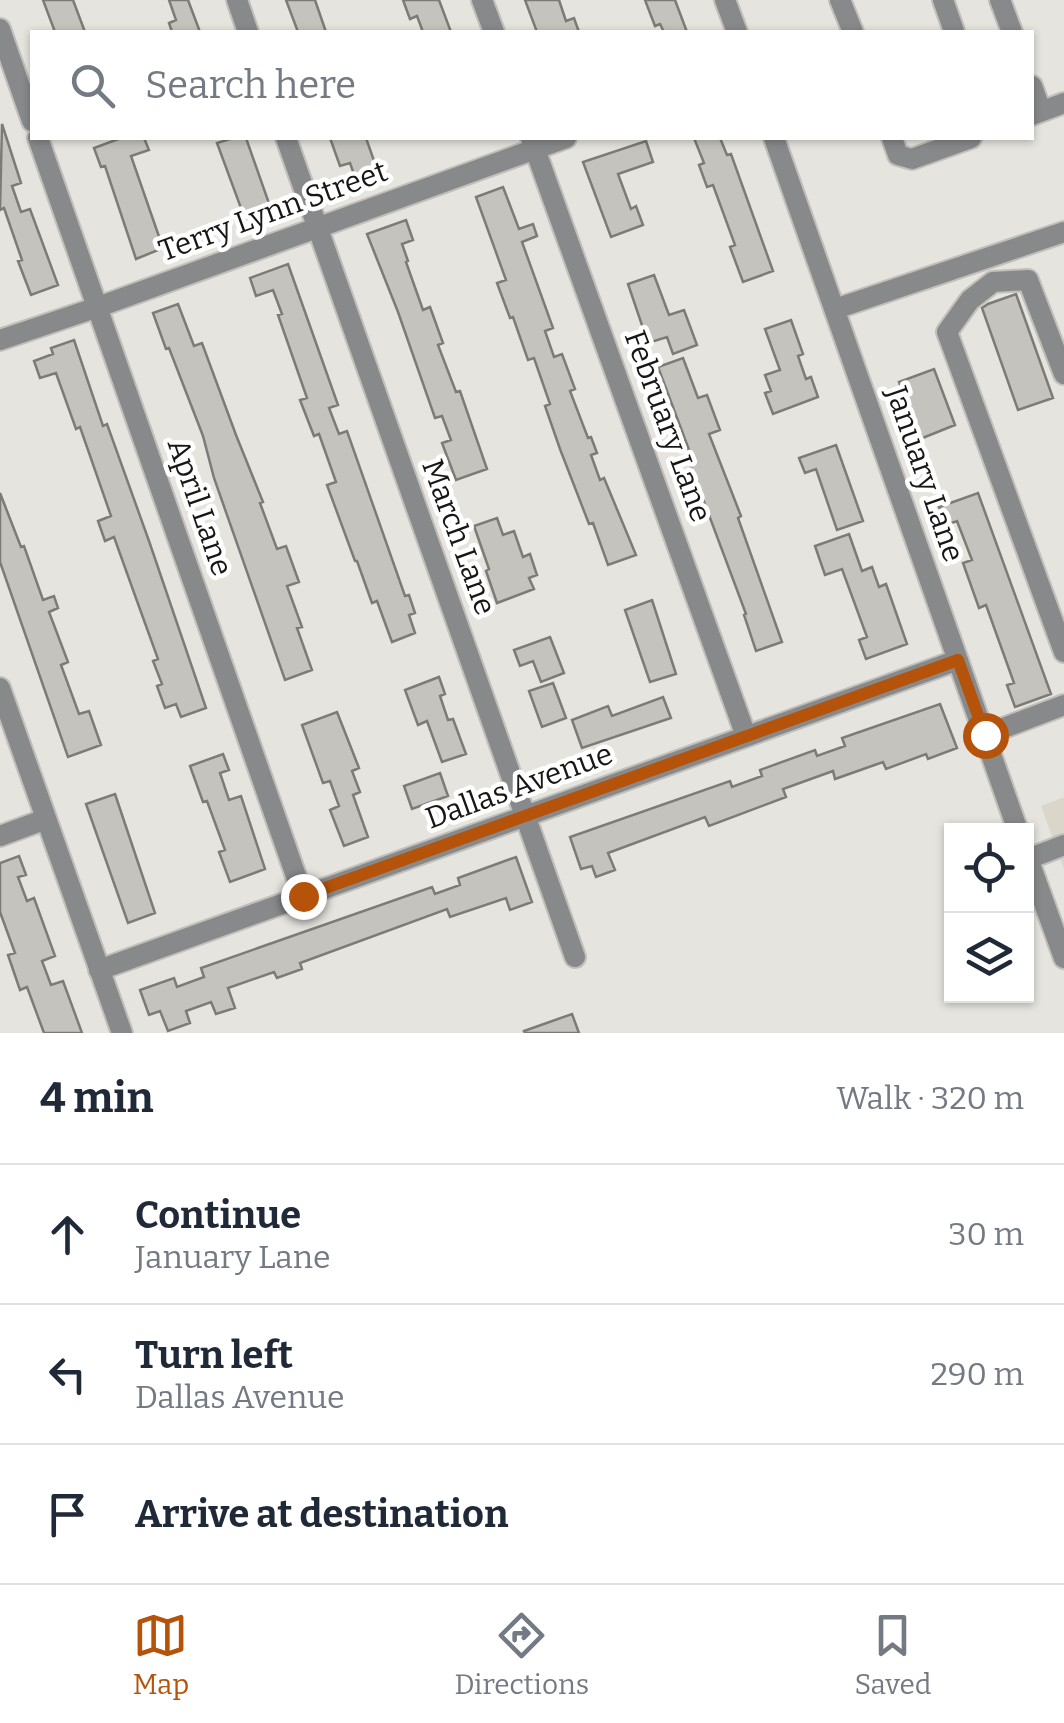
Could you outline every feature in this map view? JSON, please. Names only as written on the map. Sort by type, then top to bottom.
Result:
[{"type":"street","points":[[237,0],[247,30]]},
{"type":"street","points":[[482,0],[493,30]]},
{"type":"street","points":[[726,0],[736,30]]},
{"type":"street","points":[[840,0],[852,30]]},
{"type":"street","points":[[943,0],[954,30]]},
{"type":"street","points":[[1000,0],[1011,30]]},
{"type":"street","points":[[0,28],[30,115]]},
{"type":"street","points":[[1036,113],[1064,103]]},
{"type":"street","name":"April Lane","points":[[39,140],[303,896]]},
{"type":"street","name":"March Lane","points":[[287,140],[576,957]]},
{"type":"street","name":"January Lane","points":[[775,140],[1016,823]]},
{"type":"street","points":[[893,140],[898,155],[912,160],[966,140]]},
{"type":"street","name":"Terry Lynn Street","points":[[0,340],[317,227],[533,143]]},
{"type":"street","name":"February Lane","points":[[533,143],[746,736]]},
{"type":"street","points":[[835,309],[1064,232]]},
{"type":"street","points":[[1064,374],[1028,280],[993,282],[970,300],[947,332],[1064,652]]},
{"type":"street","name":"Dallas Avenue","points":[[100,970],[958,660]]},
{"type":"street","points":[[0,688],[122,1033]]},
{"type":"street","points":[[985,735],[1064,705]]},
{"type":"street","points":[[0,836],[46,819]]},
{"type":"street","points":[[1034,854],[1064,845]]},
{"type":"street","points":[[1034,873],[1064,958]]},
{"type":"shaded area","points":[[1064,797],[1064,869],[1041,806]]},
{"type":"building","points":[[43,0],[73,0],[84,30],[54,30]]},
{"type":"building","points":[[169,0],[188,0],[199,30],[171,30],[169,23],[176,20]]},
{"type":"building","points":[[286,0],[315,0],[325,30],[297,30]]},
{"type":"building","points":[[403,0],[439,0],[450,30],[422,30],[417,16],[410,19]]},
{"type":"building","points":[[525,0],[559,0],[566,21],[574,18],[578,30],[536,30]]},
{"type":"building","points":[[645,0],[675,0],[686,30],[655,26]]},
{"type":"building","points":[[2,124],[21,183],[12,186],[21,212],[30,209],[58,285],[31,295],[4,208],[0,210]]},
{"type":"building","points":[[116,140],[145,140],[149,150],[131,156],[163,248],[136,259],[105,166],[101,167],[94,148]]},
{"type":"building","points":[[247,140],[271,209],[245,219],[217,143]]},
{"type":"building","points":[[331,140],[367,140],[378,172],[356,180],[350,163],[340,166]]},
{"type":"building","points":[[695,140],[721,140],[727,155],[731,154],[773,271],[743,282],[730,247],[735,245],[713,185],[707,187],[699,165],[704,163]]},
{"type":"building","points":[[646,141],[653,162],[618,174],[631,209],[636,206],[643,225],[611,237],[583,162]]},
{"type":"building","points":[[503,187],[519,229],[533,224],[537,236],[522,242],[553,328],[545,331],[554,357],[562,354],[575,389],[570,391],[597,453],[591,455],[600,480],[604,478],[636,555],[608,565],[560,449],[534,358],[528,360],[497,283],[506,280],[476,197]]},
{"type":"building","points":[[406,220],[413,240],[402,244],[406,262],[423,310],[430,307],[443,343],[438,345],[456,392],[460,391],[487,469],[456,480],[442,443],[451,440],[442,416],[435,418],[367,234]]},
{"type":"building","points":[[288,264],[338,405],[329,408],[339,434],[347,431],[405,596],[409,595],[415,613],[409,615],[415,633],[392,642],[377,601],[372,603],[327,485],[336,482],[319,434],[314,436],[300,400],[307,398],[273,290],[256,296],[250,278]]},
{"type":"building","points":[[654,275],[669,315],[684,310],[697,345],[673,354],[667,337],[648,343],[628,284]]},
{"type":"building","points":[[1016,294],[1053,398],[1018,410],[982,308]]},
{"type":"building","points":[[178,304],[194,346],[202,343],[277,549],[286,546],[299,582],[287,586],[312,670],[285,680],[203,436],[153,313]]},
{"type":"building","points":[[791,320],[803,354],[798,356],[806,379],[811,377],[818,397],[773,414],[765,393],[771,391],[765,375],[780,370],[765,329]]},
{"type":"building","points":[[74,340],[206,708],[181,717],[176,704],[165,708],[157,686],[162,684],[153,661],[158,659],[114,537],[105,541],[98,521],[111,516],[80,427],[76,429],[56,373],[40,378],[34,361],[53,354],[51,348]]},
{"type":"building","points":[[683,358],[698,398],[707,395],[720,430],[709,434],[741,516],[738,518],[782,642],[756,651],[658,367]]},
{"type":"building","points":[[934,369],[955,425],[920,439],[899,382]]},
{"type":"building","points":[[836,445],[863,521],[837,530],[816,469],[805,473],[799,458]]},
{"type":"building","points":[[0,493],[43,600],[54,596],[58,608],[49,612],[68,662],[61,665],[79,714],[89,711],[101,745],[68,757],[0,562]]},
{"type":"building","points":[[978,493],[1051,694],[1015,707],[1007,685],[1014,683],[986,605],[979,608],[963,563],[972,560],[957,521],[946,525],[939,507]]},
{"type":"building","points":[[497,518],[503,535],[514,531],[523,557],[530,554],[537,575],[529,578],[534,589],[497,603],[474,526]]},
{"type":"building","points":[[849,534],[862,571],[872,567],[879,587],[886,584],[907,644],[866,659],[859,640],[867,637],[842,569],[825,575],[815,546]]},
{"type":"building","points":[[652,600],[676,674],[650,682],[625,610]]},
{"type":"building","points":[[550,637],[564,673],[541,682],[533,661],[520,666],[514,650]]},
{"type":"building","points":[[439,677],[448,720],[453,719],[466,754],[442,762],[427,721],[418,725],[405,690]]},
{"type":"building","points":[[553,683],[566,718],[542,727],[529,691]]},
{"type":"building","points":[[663,697],[671,718],[582,748],[572,720],[608,706],[612,716]]},
{"type":"building","points":[[940,704],[957,748],[928,759],[926,754],[886,769],[883,762],[835,779],[833,771],[783,789],[786,797],[709,826],[705,817],[608,853],[615,870],[596,877],[592,866],[581,869],[570,837],[730,781],[732,787],[762,776],[760,770],[815,750],[817,756],[845,746],[842,738]]},
{"type":"building","points":[[337,712],[359,768],[352,771],[360,792],[353,795],[368,837],[344,846],[330,810],[339,806],[330,781],[323,783],[302,725]]},
{"type":"building","points":[[223,754],[229,770],[220,773],[229,800],[241,796],[265,869],[230,882],[219,852],[225,850],[190,766]]},
{"type":"building","points":[[440,773],[448,796],[412,809],[404,786]]},
{"type":"building","points":[[115,794],[155,913],[128,923],[86,804]]},
{"type":"building","points":[[19,856],[26,875],[18,877],[27,901],[34,898],[55,956],[42,961],[51,985],[63,981],[82,1033],[44,1033],[27,987],[20,990],[8,955],[15,953],[0,912],[0,863]]},
{"type":"building","points":[[516,857],[532,902],[510,910],[506,898],[450,917],[447,909],[300,963],[302,969],[277,978],[274,972],[228,988],[235,1008],[216,1014],[211,1002],[186,1011],[190,1023],[168,1031],[160,1011],[149,1015],[140,990],[174,978],[177,987],[204,977],[201,968],[432,887],[435,894],[460,885],[458,878]]},
{"type":"building","points":[[572,1014],[579,1033],[524,1031]]},
{"type":"route","points":[[303,896],[958,660],[985,735]]}]
